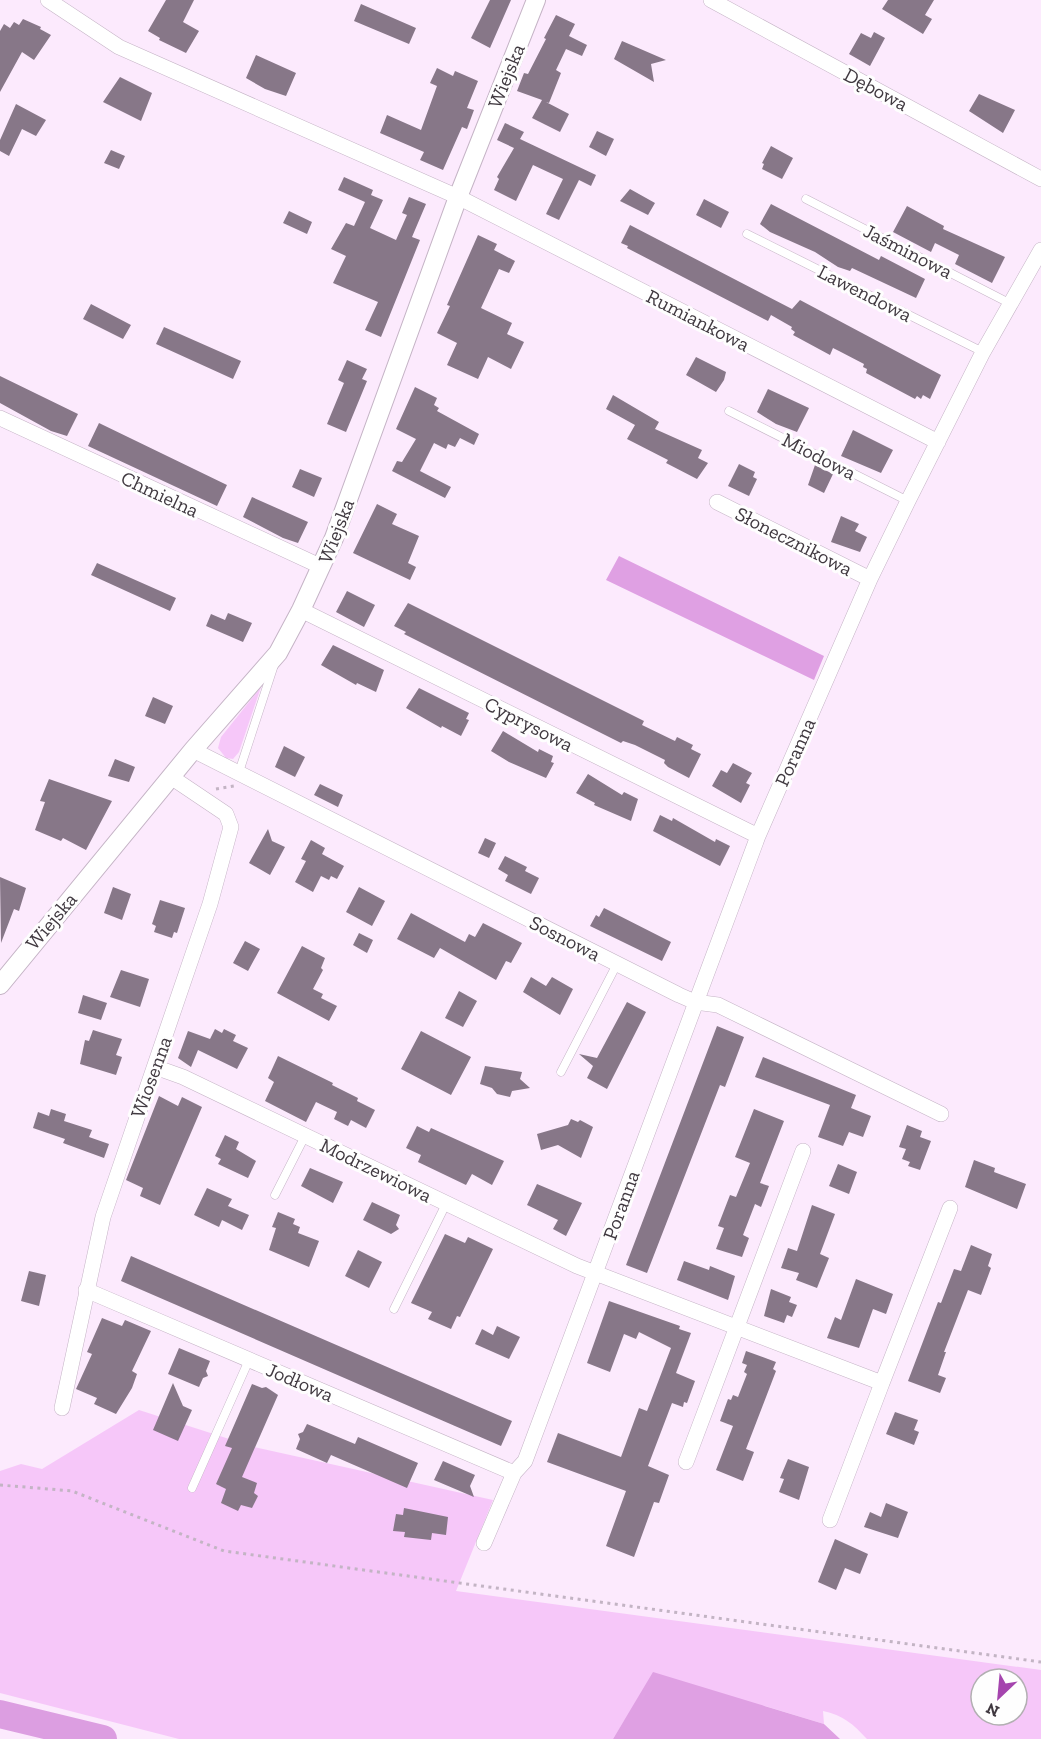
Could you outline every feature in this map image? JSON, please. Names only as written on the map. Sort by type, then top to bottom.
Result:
[{"type":"street","name":"Rumiankowa","points":[[48,0],[119,47],[458,197],[938,442]]},
{"type":"street","name":"Wiejska","points":[[0,985],[193,750],[278,653],[322,567],[458,197],[536,0]]},
{"type":"street","name":"Dębowa","points":[[711,0],[1041,179]]},
{"type":"street","name":"Poranna","points":[[484,1543],[513,1473],[525,1461],[758,836],[870,579],[983,352],[1041,250]]},
{"type":"street","name":"Chmielna","points":[[0,418],[322,567]]},
{"type":"street","name":"Słonecznikowa","points":[[717,502],[870,579]]},
{"type":"street","name":"Cyprysowa","points":[[301,610],[758,836]]},
{"type":"street","name":"Sosnowa","points":[[193,750],[617,964],[695,1002],[718,1005],[940,1114]]},
{"type":"street","name":"Wiosenna","points":[[62,1408],[103,1217],[210,904],[231,827],[226,814],[171,777]]},
{"type":"street","name":"Modrzewiowa","points":[[155,1067],[183,1077],[596,1274]]},
{"type":"street","points":[[686,1462],[803,1151]]},
{"type":"street","points":[[830,1520],[950,1208]]},
{"type":"street","points":[[596,1274],[735,1329],[882,1383]]},
{"type":"street","name":"Jodłowa","points":[[86,1290],[513,1473]]},
{"type":"lane","name":"Jaśminowa","points":[[806,199],[1011,304]]},
{"type":"lane","name":"Lawendowa","points":[[747,234],[983,352]]},
{"type":"lane","name":"Miodowa","points":[[729,411],[908,501]]},
{"type":"lane","points":[[239,772],[278,653]]},
{"type":"lane","points":[[561,1072],[617,964]]},
{"type":"lane","points":[[275,1195],[305,1136]]},
{"type":"lane","points":[[394,1310],[446,1203]]},
{"type":"lane","points":[[192,1488],[249,1360]]},
{"type":"path","points":[[0,1485],[72,1491],[224,1551],[1041,1662]]},
{"type":"shaded area","points":[[619,556],[824,656],[814,680],[606,580]]},
{"type":"shaded area","points":[[261,687],[239,752],[233,759],[226,758],[218,748],[221,737]]},
{"type":"shaded area","points":[[139,1410],[254,1447],[493,1500],[456,1591],[1019,1667],[969,1667],[969,1727],[1029,1727],[1029,1668],[1041,1670],[1041,1739],[867,1739],[847,1721],[830,1713],[823,1711],[824,1724],[765,1706],[624,1721],[613,1739],[179,1739],[0,1693],[0,1471],[21,1464],[42,1469]]},
{"type":"shaded area","points":[[653,1672],[824,1724],[840,1739],[613,1739]]},
{"type":"building","points":[[166,0],[194,0],[183,22],[199,31],[186,53],[159,40],[160,38],[148,31]]},
{"type":"building","points":[[490,0],[511,0],[490,48],[471,38]]},
{"type":"building","points":[[888,0],[934,0],[925,15],[932,19],[923,34],[882,9]]},
{"type":"building","points":[[361,4],[416,28],[409,44],[354,21]]},
{"type":"building","points":[[556,15],[575,24],[569,36],[587,45],[582,56],[566,49],[556,70],[561,73],[549,103],[546,102],[569,114],[560,132],[532,118],[542,100],[517,91],[524,73],[528,74],[546,39],[544,38]]},
{"type":"building","points":[[23,19],[41,27],[40,29],[51,35],[34,60],[22,52],[0,92],[0,31],[4,24],[10,28],[14,22],[19,25]]},
{"type":"building","points":[[874,32],[885,38],[870,66],[849,54],[861,33],[871,38]]},
{"type":"building","points":[[622,41],[666,60],[651,64],[654,82],[614,59]]},
{"type":"building","points":[[256,55],[296,73],[286,96],[265,89],[246,78]]},
{"type":"building","points":[[437,68],[453,76],[455,71],[478,81],[467,108],[474,110],[467,129],[462,127],[443,170],[420,160],[424,152],[380,133],[387,115],[421,130],[437,86],[430,83]]},
{"type":"building","points":[[120,77],[152,93],[141,121],[103,102]]},
{"type":"building","points":[[979,94],[1015,110],[1003,133],[969,111]]},
{"type":"building","points":[[16,104],[46,120],[36,136],[22,129],[9,156],[0,151],[0,140]]},
{"type":"building","points":[[505,123],[524,132],[520,139],[596,175],[591,186],[579,180],[559,220],[546,214],[563,179],[533,165],[516,201],[494,190],[499,179],[497,177],[514,148],[497,140]]},
{"type":"building","points":[[597,131],[614,139],[606,156],[589,147]]},
{"type":"building","points":[[771,146],[793,158],[782,179],[762,169],[764,164],[762,163]]},
{"type":"building","points":[[111,150],[125,156],[119,169],[104,163]]},
{"type":"building","points":[[344,177],[373,190],[371,195],[383,200],[370,228],[396,240],[407,215],[402,213],[409,197],[426,204],[412,237],[420,240],[381,337],[365,330],[378,302],[333,283],[346,256],[331,249],[346,223],[354,226],[365,202],[338,190]]},
{"type":"building","points":[[630,189],[655,203],[648,215],[620,201]]},
{"type":"building","points":[[704,199],[729,212],[721,228],[696,215]]},
{"type":"building","points":[[771,204],[879,260],[881,256],[925,279],[916,298],[852,268],[850,271],[838,267],[815,252],[770,232],[760,224]]},
{"type":"building","points":[[907,206],[944,226],[943,229],[1005,257],[992,283],[955,264],[959,255],[935,243],[931,252],[893,232]]},
{"type":"building","points":[[289,211],[312,222],[307,234],[283,223]]},
{"type":"building","points":[[630,225],[792,309],[800,300],[941,375],[930,399],[923,395],[921,399],[917,396],[915,399],[866,373],[867,369],[863,367],[864,364],[833,348],[830,355],[793,335],[795,332],[791,329],[792,327],[771,315],[768,321],[627,248],[628,246],[621,243]]},
{"type":"building","points":[[478,235],[497,244],[494,250],[515,261],[509,273],[499,269],[481,308],[512,323],[507,334],[524,342],[511,369],[488,357],[478,379],[447,365],[457,343],[437,333]]},
{"type":"building","points":[[91,304],[131,325],[123,339],[83,319]]},
{"type":"building","points":[[164,327],[241,361],[233,379],[156,344]]},
{"type":"building","points":[[696,357],[726,372],[716,392],[686,375]]},
{"type":"building","points":[[347,360],[367,369],[362,379],[367,381],[346,432],[327,424],[344,383],[338,380]]},
{"type":"building","points":[[0,376],[78,414],[67,436],[51,431],[0,403]]},
{"type":"building","points":[[415,387],[437,398],[434,405],[439,408],[437,411],[479,434],[474,445],[460,438],[455,447],[448,444],[446,449],[434,443],[420,471],[451,487],[445,498],[392,471],[397,461],[402,462],[416,439],[396,429]]},
{"type":"building","points":[[768,389],[809,408],[797,432],[776,424],[757,412]]},
{"type":"building","points":[[613,395],[659,422],[655,429],[702,450],[698,458],[708,463],[697,479],[666,463],[668,460],[627,439],[635,425],[606,409]]},
{"type":"building","points":[[99,423],[227,485],[217,506],[88,446]]},
{"type":"building","points":[[853,430],[893,450],[881,473],[841,456]]},
{"type":"building","points":[[739,464],[755,472],[753,477],[757,479],[749,496],[728,486]]},
{"type":"building","points":[[815,465],[833,474],[824,493],[808,485]]},
{"type":"building","points":[[300,469],[322,478],[314,497],[292,487]]},
{"type":"building","points":[[252,497],[308,522],[298,543],[283,538],[243,517]]},
{"type":"building","points":[[377,504],[397,514],[392,524],[419,536],[408,563],[416,567],[410,580],[353,553]]},
{"type":"building","points":[[841,516],[859,524],[855,531],[867,537],[860,552],[831,542]]},
{"type":"building","points":[[97,563],[176,598],[170,611],[91,575]]},
{"type":"building","points":[[347,591],[375,605],[364,627],[336,612]]},
{"type":"building","points":[[408,603],[644,721],[642,725],[675,741],[677,737],[693,745],[691,749],[701,754],[689,778],[668,767],[664,763],[665,760],[635,745],[623,741],[621,743],[404,634],[406,632],[394,626]]},
{"type":"building","points":[[228,613],[252,623],[243,642],[206,626],[211,614],[225,620]]},
{"type":"building","points":[[333,645],[384,670],[376,692],[357,683],[356,685],[321,665]]},
{"type":"building","points":[[419,688],[469,713],[466,719],[469,720],[461,736],[442,726],[441,728],[406,708]]},
{"type":"building","points":[[153,697],[173,706],[165,724],[145,716]]},
{"type":"building","points":[[503,731],[538,752],[539,749],[553,756],[551,762],[554,763],[546,778],[509,762],[491,751]]},
{"type":"building","points":[[284,746],[305,757],[295,777],[275,767]]},
{"type":"building","points":[[115,759],[135,767],[129,782],[108,776]]},
{"type":"building","points":[[733,763],[752,773],[746,783],[750,785],[741,803],[712,786],[721,770],[727,773]]},
{"type":"building","points":[[588,774],[622,795],[624,792],[638,799],[631,821],[594,805],[595,803],[576,793]]},
{"type":"building","points":[[49,779],[112,801],[86,850],[63,838],[61,841],[35,830],[45,802],[40,801]]},
{"type":"building","points":[[320,784],[343,795],[338,807],[314,795]]},
{"type":"building","points":[[660,815],[672,821],[673,818],[715,842],[716,839],[730,846],[720,866],[653,831]]},
{"type":"building","points":[[268,829],[272,841],[285,847],[270,875],[249,863]]},
{"type":"building","points":[[485,838],[496,843],[489,858],[478,853]]},
{"type":"building","points":[[311,840],[325,848],[322,854],[344,866],[337,879],[331,876],[329,880],[321,876],[313,892],[295,882],[306,861],[301,859]]},
{"type":"building","points":[[505,856],[527,867],[525,871],[539,878],[531,894],[505,881],[508,875],[498,869]]},
{"type":"building","points":[[0,877],[26,888],[19,911],[14,909],[1,943]]},
{"type":"building","points":[[113,887],[131,894],[122,920],[104,913]]},
{"type":"building","points":[[359,887],[385,901],[372,926],[346,912]]},
{"type":"building","points":[[160,900],[185,908],[177,933],[174,932],[172,938],[154,932],[156,926],[152,924]]},
{"type":"building","points":[[604,908],[671,942],[662,961],[590,926],[596,915],[599,917]]},
{"type":"building","points":[[411,913],[465,942],[469,934],[475,937],[483,923],[522,943],[511,963],[506,961],[496,980],[440,948],[434,958],[397,939]]},
{"type":"building","points":[[359,933],[373,940],[367,953],[353,945]]},
{"type":"building","points":[[245,941],[260,949],[248,971],[233,963]]},
{"type":"building","points":[[302,946],[325,958],[321,968],[323,970],[313,989],[323,994],[321,998],[337,1006],[329,1021],[277,993]]},
{"type":"building","points":[[121,970],[149,979],[140,1007],[110,997]]},
{"type":"building","points":[[531,977],[546,986],[552,977],[573,989],[560,1015],[523,992]]},
{"type":"building","points":[[459,991],[477,1001],[463,1027],[445,1018]]},
{"type":"building","points":[[83,995],[107,1003],[101,1020],[78,1013]]},
{"type":"building","points":[[627,1002],[646,1012],[607,1089],[587,1078],[593,1066],[579,1054],[597,1058]]},
{"type":"building","points":[[717,1026],[744,1037],[725,1087],[720,1085],[647,1273],[626,1265]]},
{"type":"building","points":[[215,1029],[222,1033],[224,1029],[236,1035],[233,1041],[248,1048],[237,1069],[198,1050],[191,1067],[178,1058],[188,1031],[210,1039]]},
{"type":"building","points":[[93,1030],[122,1039],[116,1055],[122,1057],[116,1075],[80,1064],[85,1040],[89,1041]]},
{"type":"building","points":[[421,1031],[471,1057],[451,1095],[401,1069]]},
{"type":"building","points":[[278,1056],[333,1083],[332,1085],[358,1098],[357,1101],[375,1110],[366,1128],[351,1120],[348,1126],[334,1119],[337,1112],[316,1102],[306,1122],[265,1101],[274,1082],[268,1078]]},
{"type":"building","points":[[763,1057],[856,1095],[851,1108],[871,1116],[863,1137],[849,1132],[843,1146],[818,1137],[830,1105],[755,1077]]},
{"type":"building","points":[[485,1066],[522,1072],[520,1079],[530,1088],[512,1091],[510,1097],[497,1094],[492,1088],[480,1084]]},
{"type":"building","points":[[159,1096],[178,1106],[182,1097],[202,1107],[160,1205],[140,1196],[143,1188],[126,1180]]},
{"type":"building","points":[[51,1109],[66,1114],[64,1121],[92,1130],[89,1137],[109,1144],[104,1158],[63,1143],[65,1139],[33,1128],[38,1112],[49,1116]]},
{"type":"building","points":[[754,1109],[784,1121],[760,1183],[769,1186],[761,1207],[755,1204],[743,1235],[749,1238],[742,1257],[716,1249],[724,1228],[718,1226],[730,1195],[736,1197],[750,1163],[735,1157]]},
{"type":"building","points":[[571,1119],[578,1122],[580,1120],[593,1127],[581,1158],[558,1145],[541,1150],[537,1134],[568,1125]]},
{"type":"building","points":[[907,1125],[922,1131],[920,1137],[931,1141],[920,1170],[908,1166],[910,1162],[902,1159],[906,1149],[899,1147]]},
{"type":"building","points":[[417,1126],[429,1132],[431,1128],[504,1161],[492,1185],[472,1174],[466,1185],[418,1162],[421,1155],[406,1148]]},
{"type":"building","points":[[225,1135],[239,1142],[236,1149],[256,1161],[248,1178],[218,1164],[221,1159],[215,1156]]},
{"type":"building","points":[[974,1160],[995,1168],[994,1172],[1026,1184],[1017,1209],[965,1187]]},
{"type":"building","points":[[838,1164],[857,1172],[849,1194],[829,1186]]},
{"type":"building","points":[[310,1168],[343,1182],[333,1203],[301,1186]]},
{"type":"building","points":[[537,1184],[582,1203],[566,1236],[553,1229],[558,1220],[527,1205]]},
{"type":"building","points":[[207,1188],[232,1199],[228,1206],[249,1215],[242,1230],[222,1220],[219,1227],[194,1215]]},
{"type":"building","points":[[372,1202],[400,1215],[396,1225],[399,1229],[391,1234],[363,1220]]},
{"type":"building","points":[[812,1205],[835,1214],[820,1254],[829,1258],[817,1288],[796,1280],[799,1273],[781,1268],[788,1248],[797,1251]]},
{"type":"building","points":[[278,1212],[295,1219],[293,1224],[300,1227],[298,1233],[319,1241],[309,1267],[269,1250],[276,1228],[272,1227]]},
{"type":"building","points":[[445,1234],[465,1243],[468,1237],[493,1249],[460,1317],[457,1316],[451,1329],[428,1319],[432,1312],[411,1303]]},
{"type":"building","points":[[971,1245],[992,1254],[988,1266],[991,1268],[981,1295],[968,1290],[944,1352],[946,1352],[938,1375],[946,1378],[940,1393],[908,1381],[938,1302],[941,1303],[954,1269],[961,1271]]},
{"type":"building","points":[[358,1250],[382,1262],[369,1288],[345,1276]]},
{"type":"building","points":[[131,1256],[512,1421],[501,1446],[121,1281]]},
{"type":"building","points":[[684,1261],[709,1270],[710,1266],[735,1276],[728,1300],[677,1280]]},
{"type":"building","points":[[29,1271],[46,1275],[39,1306],[21,1301]]},
{"type":"building","points":[[856,1279],[893,1294],[886,1314],[873,1309],[859,1348],[827,1338],[835,1317],[841,1320]]},
{"type":"building","points":[[771,1289],[791,1297],[789,1302],[797,1305],[792,1317],[787,1315],[784,1323],[764,1316]]},
{"type":"building","points":[[609,1301],[680,1326],[679,1329],[691,1333],[676,1373],[695,1381],[687,1403],[684,1402],[683,1407],[672,1403],[648,1466],[669,1475],[659,1503],[654,1502],[634,1557],[606,1546],[626,1491],[547,1462],[558,1433],[621,1457],[639,1408],[647,1411],[671,1348],[639,1332],[636,1339],[624,1334],[610,1372],[587,1363]]},
{"type":"building","points":[[102,1318],[122,1326],[125,1320],[151,1331],[132,1371],[137,1374],[132,1388],[116,1414],[94,1404],[97,1398],[76,1389],[92,1354],[87,1352]]},
{"type":"building","points":[[497,1326],[520,1337],[509,1359],[475,1344],[482,1329],[493,1335]]},
{"type":"building","points":[[179,1348],[210,1361],[206,1371],[208,1376],[203,1378],[199,1387],[168,1374]]},
{"type":"building","points":[[746,1351],[776,1362],[773,1369],[776,1371],[746,1449],[754,1452],[743,1481],[716,1470],[733,1426],[720,1421],[728,1399],[731,1400],[733,1395],[738,1397],[747,1374],[744,1372],[747,1365],[742,1363]]},
{"type":"building","points":[[173,1383],[183,1406],[192,1410],[178,1441],[153,1430]]},
{"type":"building","points":[[252,1384],[262,1388],[266,1387],[278,1395],[242,1477],[257,1483],[254,1493],[258,1496],[252,1508],[241,1505],[238,1511],[221,1503],[226,1489],[216,1484],[232,1448],[225,1446]]},
{"type":"building","points":[[895,1412],[918,1420],[914,1430],[919,1432],[914,1445],[886,1434]]},
{"type":"building","points":[[307,1424],[355,1444],[358,1437],[418,1463],[407,1488],[331,1455],[327,1463],[296,1449],[300,1439],[298,1434],[303,1432]]},
{"type":"building","points":[[788,1459],[809,1467],[799,1500],[779,1492],[784,1479],[780,1478]]},
{"type":"building","points":[[443,1461],[475,1475],[470,1486],[474,1497],[434,1480]]},
{"type":"building","points":[[886,1503],[908,1512],[898,1538],[864,1527],[870,1512],[881,1517]]},
{"type":"building","points":[[404,1508],[448,1517],[446,1535],[432,1533],[431,1540],[404,1537],[405,1532],[393,1531],[396,1514],[403,1515]]},
{"type":"building","points":[[835,1539],[868,1554],[860,1574],[845,1568],[836,1590],[818,1582]]},
{"type":"waterway","points":[[0,1714],[103,1739]]}]
